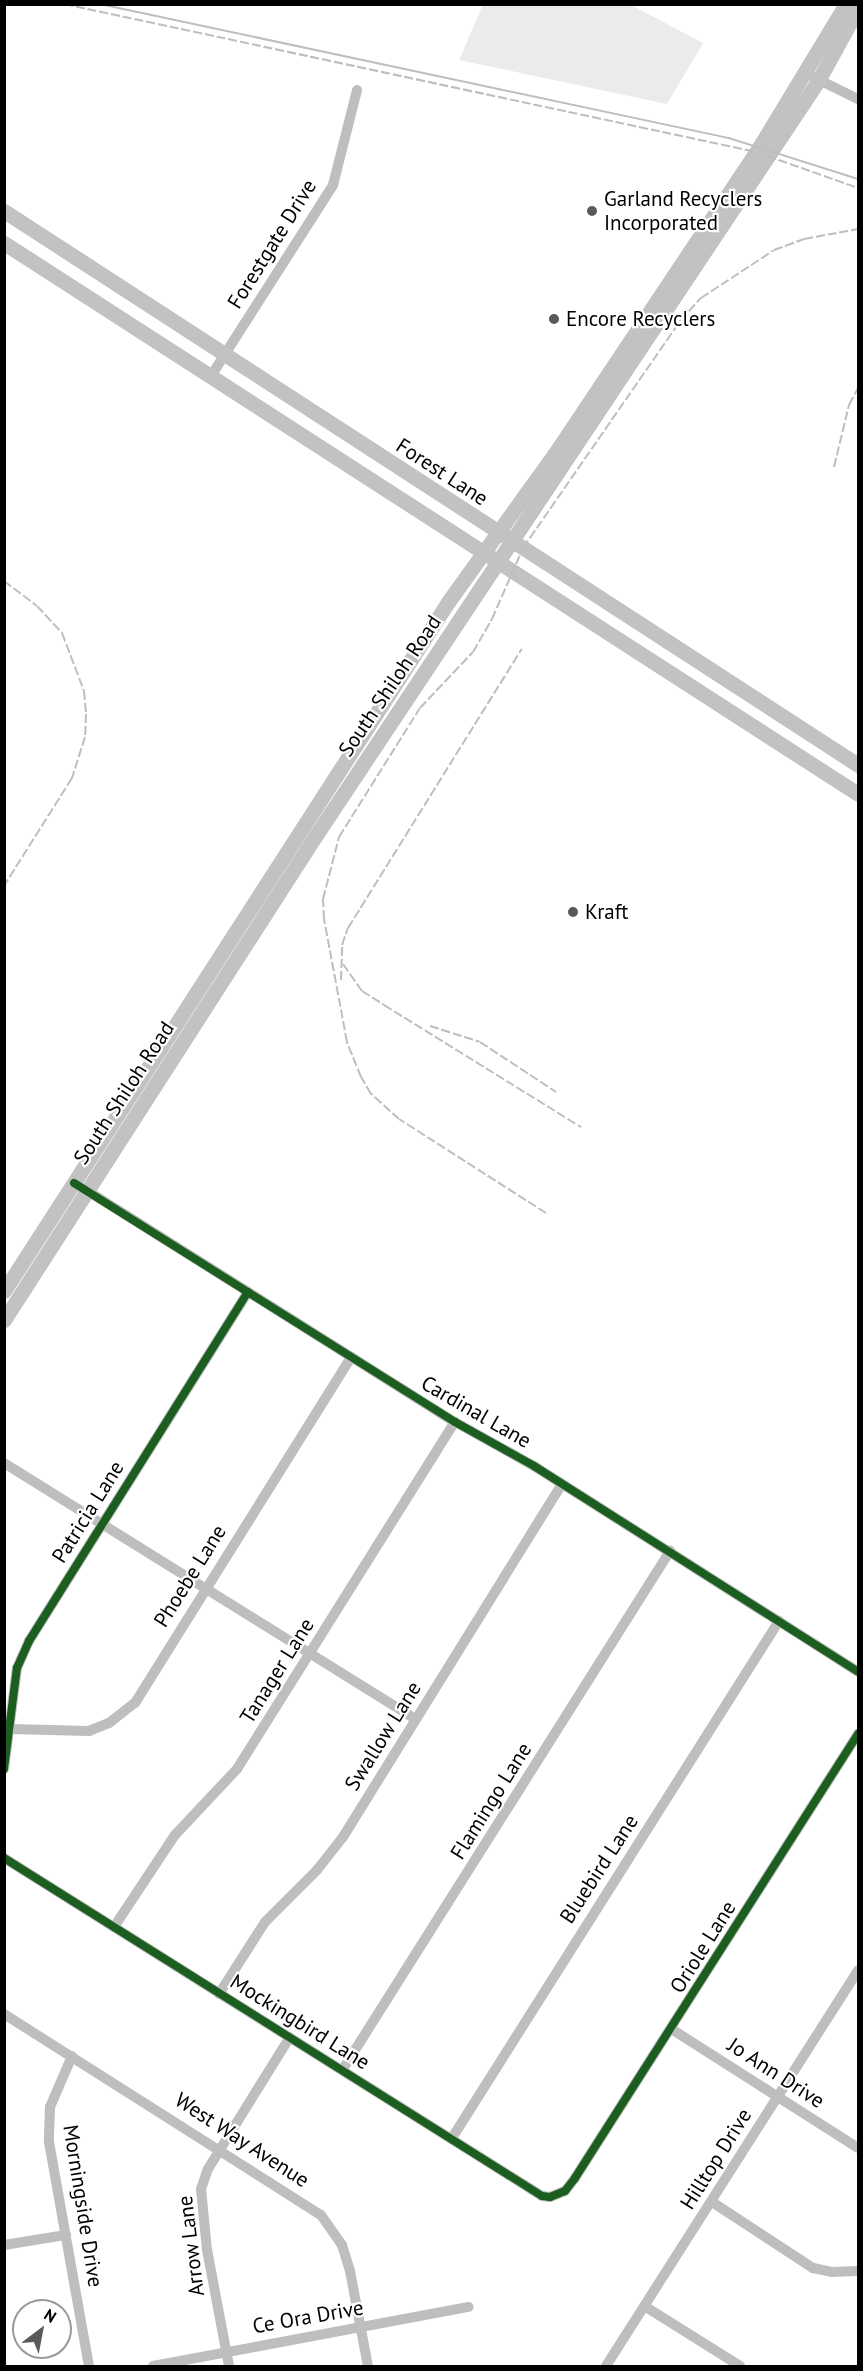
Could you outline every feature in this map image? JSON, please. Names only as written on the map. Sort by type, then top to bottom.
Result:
[{"type":"main road","points":[[812,77],[846,4]]},
{"type":"main road","points":[[812,77],[858,8]]},
{"type":"main road","name":"South Shiloh Road","points":[[4,1320],[80,1187],[482,553],[558,449],[812,77]]},
{"type":"main road","name":"South Shiloh Road","points":[[4,1291],[80,1187],[497,562],[513,542],[812,77]]},
{"type":"main road","name":"Forest Lane","points":[[4,211],[496,533],[858,765]]},
{"type":"main road","points":[[4,243],[104,305],[482,553],[858,794]]},
{"type":"main road","points":[[104,305],[116,285]]},
{"type":"street","points":[[812,77],[858,99]]},
{"type":"street","name":"Forestgate Drive","points":[[211,376],[333,185],[357,90]]},
{"type":"street","name":"Cardinal Lane","points":[[80,1187],[455,1422],[562,1484],[670,1551],[858,1672]]},
{"type":"street","name":"Patricia Lane","points":[[4,1769],[17,1668],[29,1641],[248,1292]]},
{"type":"street","name":"Phoebe Lane","points":[[10,1729],[88,1731],[121,1716],[135,1703],[351,1357]]},
{"type":"street","name":"Tanager Lane","points":[[114,1926],[175,1835],[237,1769],[455,1422]]},
{"type":"street","points":[[4,1463],[416,1719]]},
{"type":"street","name":"Swallow Lane","points":[[219,1994],[266,1922],[317,1870],[343,1837],[562,1484]]},
{"type":"street","name":"Flamingo Lane","points":[[343,2069],[670,1551]]},
{"type":"street","name":"Bluebird Lane","points":[[452,2138],[779,1621]]},
{"type":"street","name":"Oriole Lane","points":[[575,2178],[673,2030],[858,1734]]},
{"type":"street","name":"Mockingbird Lane","points":[[4,1858],[542,2196],[565,2191],[575,2178]]},
{"type":"street","name":"Hilltop Drive","points":[[606,2367],[858,1971]]},
{"type":"street","name":"West Way Avenue","points":[[4,2014],[321,2215],[342,2245],[368,2367]]},
{"type":"street","name":"Jo Ann Drive","points":[[673,2030],[858,2148]]},
{"type":"street","name":"Arrow Lane","points":[[229,2367],[207,2250],[201,2188],[220,2149],[290,2037]]},
{"type":"street","name":"Morningside Drive","points":[[72,2056],[50,2108],[49,2142],[89,2367]]},
{"type":"street","points":[[712,2202],[813,2268],[832,2272],[858,2271]]},
{"type":"street","points":[[4,2245],[66,2235]]},
{"type":"street","name":"Ce Ora Drive","points":[[153,2367],[469,2307]]},
{"type":"street","points":[[646,2307],[740,2367]]},
{"type":"shaded area","points":[[483,5],[631,5],[703,43],[667,104],[459,60]]},
{"type":"tram line","points":[[100,4],[729,138],[858,179]]},
{"type":"railway","points":[[64,4],[756,152],[858,188]]},
{"type":"railway","points":[[546,1213],[399,1119],[371,1094],[361,1077],[347,1042],[324,919],[323,899],[339,837],[420,708],[473,652],[492,619],[523,548],[681,320],[701,298],[774,250],[804,239],[858,229]]},
{"type":"railway","points":[[834,467],[849,405],[858,388]]},
{"type":"railway","points":[[4,581],[37,606],[62,633],[84,691],[86,714],[85,737],[72,778],[4,886]]},
{"type":"railway","points":[[341,980],[342,945],[348,928],[522,649]]},
{"type":"railway","points":[[343,964],[362,991],[581,1127]]},
{"type":"railway","points":[[430,1026],[480,1042],[556,1092]]},
{"type":"cycle path","points":[[74,1183],[455,1422],[534,1466],[858,1672]]},
{"type":"cycle path","points":[[4,1769],[17,1668],[29,1641],[248,1292]]},
{"type":"cycle path","points":[[4,1858],[542,2196],[550,2197],[565,2191],[575,2178],[858,1734]]},
{"type":"place","name":"Garland Recyclers Incorporated","points":[[592,211]]},
{"type":"place","name":"Encore Recyclers","points":[[554,319]]},
{"type":"place","name":"Kraft","points":[[573,912]]}]
